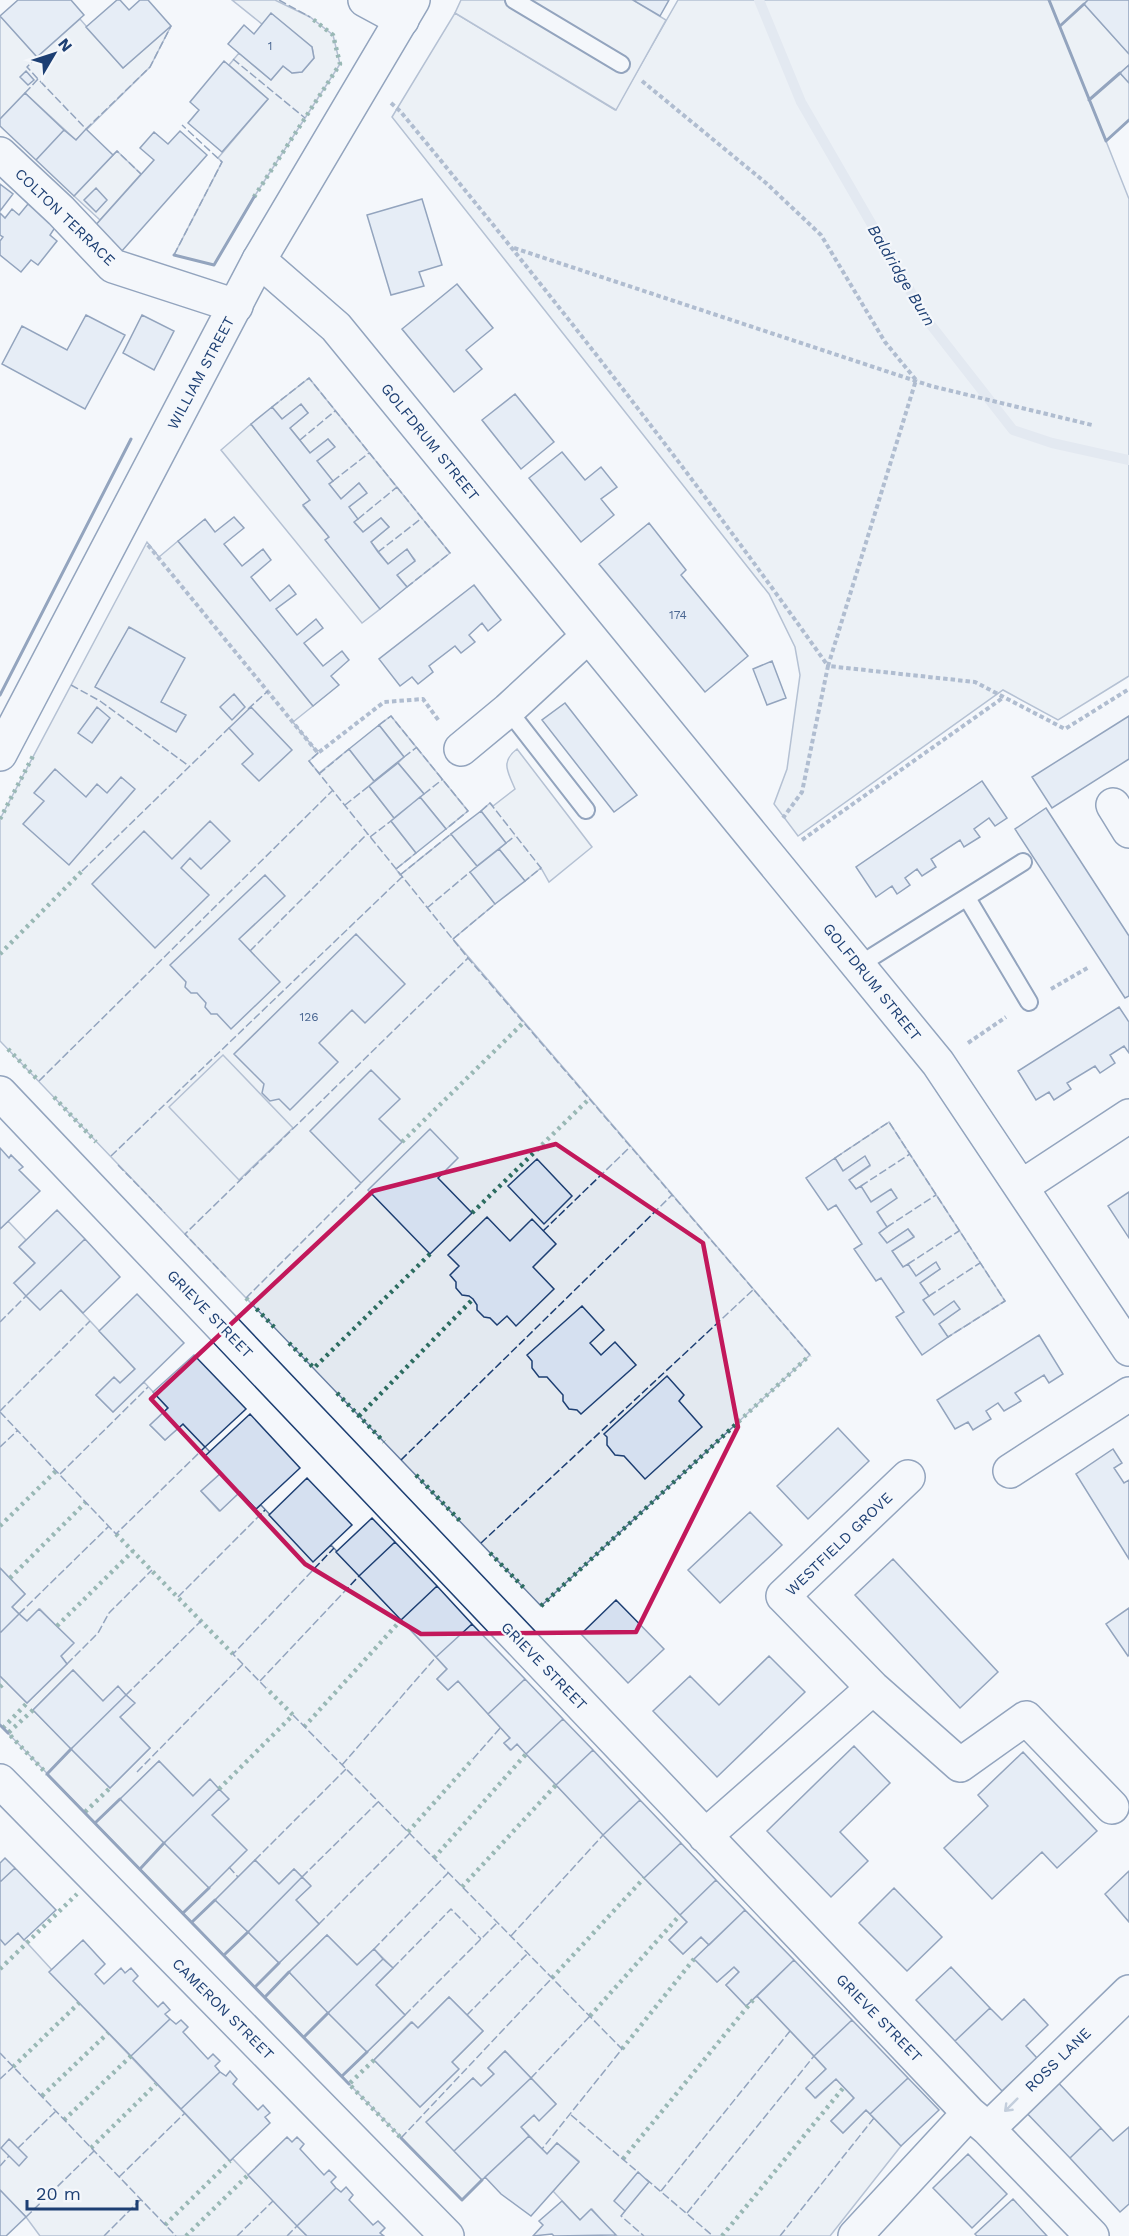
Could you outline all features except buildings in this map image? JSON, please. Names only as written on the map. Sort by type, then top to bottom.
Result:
[{"type":"street","points":[[365,0],[408,10]]},
{"type":"street","name":"WILLIAM STREET","points":[[0,754],[259,261],[408,10]]},
{"type":"street","name":"COLTON TERRACE","points":[[0,154],[61,210],[113,267],[236,306]]},
{"type":"street","name":"GOLFDRUM STREET","points":[[259,261],[336,327],[938,1063],[1129,1349]]},
{"type":"street","points":[[461,750],[588,636]]},
{"type":"street","name":"GRIEVE STREET","points":[[0,1094],[705,1836],[978,2121],[1092,2236]]},
{"type":"street","points":[[1021,1187],[1129,1116]]},
{"type":"street","points":[[1010,1471],[1129,1394]]},
{"type":"street","name":"WESTFIELD GROVE","points":[[908,1477],[783,1596],[873,1688],[960,1765],[1026,1718],[1112,1807]]},
{"type":"street","points":[[705,1836],[873,1688]]},
{"type":"street","name":"CAMERON STREET","points":[[0,1781],[447,2236]]},
{"type":"street","name":"ROSS LANE","points":[[855,2236],[978,2121],[1129,1992]]},
{"type":"lane","points":[[514,0],[621,64]]},
{"type":"lane","points":[[508,710],[586,810]]},
{"type":"lane","points":[[859,965],[1023,862]]},
{"type":"lane","points":[[967,898],[1029,1002]]},
{"type":"path","points":[[621,64],[766,183],[821,235],[885,342],[916,380]]},
{"type":"path","points":[[366,83],[400,111],[513,247],[771,585],[828,666],[975,682],[1065,729],[1129,689]]},
{"type":"path","points":[[513,247],[916,380],[1092,425]]},
{"type":"path","points":[[763,851],[802,792],[828,666],[916,380]]},
{"type":"path","points":[[125,516],[318,753],[384,702],[423,699],[461,750]]},
{"type":"path","points":[[763,851],[1004,697]]},
{"type":"highlighted area","points":[[556,1144],[703,1243],[738,1427],[636,1632],[421,1634],[305,1564],[151,1399],[373,1191]]},
{"type":"shaded area","points":[[232,0],[275,0],[310,17],[333,35],[340,64],[254,197],[214,265],[174,255],[222,162],[218,158],[268,99],[229,65],[239,53],[271,80],[283,66],[292,73],[302,72],[314,58],[312,47],[262,24]]},
{"type":"shaded area","points":[[461,0],[633,0],[666,20],[616,110],[455,13]]},
{"type":"shaded area","points":[[678,0],[1088,0],[1084,4],[1129,54],[1129,65],[1120,73],[1129,83],[1129,120],[1106,141],[1129,199],[1129,676],[1058,720],[1003,690],[798,836],[774,804],[787,769],[800,675],[795,647],[769,594],[392,117],[455,13],[615,110]]},
{"type":"shaded area","points":[[0,16],[37,57],[80,19],[123,68],[171,26],[150,67],[76,140],[25,93],[0,119]]},
{"type":"shaded area","points":[[117,151],[141,174],[100,220],[74,196]]},
{"type":"shaded area","points":[[309,378],[450,553],[407,587],[397,575],[415,560],[407,550],[388,564],[371,542],[389,527],[381,518],[363,532],[354,522],[349,507],[366,492],[359,483],[341,499],[329,484],[333,481],[317,461],[334,446],[328,439],[310,453],[290,428],[308,413],[301,405],[282,419],[272,407]]},
{"type":"shaded area","points":[[251,424],[310,500],[303,506],[329,537],[326,540],[380,609],[362,623],[221,450]]},
{"type":"shaded area","points":[[178,541],[313,706],[293,722],[318,753],[309,761],[319,773],[349,749],[374,781],[369,786],[394,818],[391,821],[416,853],[396,869],[400,875],[451,834],[477,866],[471,872],[495,904],[453,939],[810,1355],[541,1606],[0,1041],[0,819],[147,542],[159,557]]},
{"type":"shaded area","points":[[391,716],[468,811],[446,829],[420,797],[424,794],[398,763],[404,757],[379,725]]},
{"type":"shaded area","points":[[517,749],[592,847],[549,882],[541,868],[525,881],[499,849],[506,843],[481,811],[490,803],[493,806],[515,789],[507,763]]},
{"type":"shaded area","points":[[223,1055],[293,1128],[239,1180],[169,1107]]},
{"type":"shaded area","points":[[889,1122],[1005,1301],[948,1337],[939,1324],[960,1309],[934,1315],[923,1300],[929,1296],[920,1283],[940,1269],[935,1263],[916,1276],[903,1267],[892,1251],[914,1236],[908,1229],[887,1243],[879,1233],[887,1227],[871,1202],[849,1180],[870,1166],[865,1157],[843,1171],[835,1158]]},
{"type":"shaded area","points":[[8,1221],[26,1240],[19,1247],[35,1263],[14,1283],[61,1290],[135,1369],[120,1383],[114,1378],[96,1395],[113,1412],[144,1382],[168,1408],[150,1425],[165,1440],[183,1424],[210,1452],[206,1456],[221,1473],[201,1491],[219,1511],[240,1492],[256,1509],[261,1505],[313,1561],[331,1545],[447,1669],[437,1679],[448,1690],[458,1681],[510,1738],[504,1743],[510,1750],[517,1744],[687,1922],[669,1940],[683,1954],[701,1937],[709,1945],[695,1959],[717,1982],[734,1967],[739,1972],[726,1985],[746,2006],[757,1996],[826,2069],[806,2089],[816,2098],[836,2079],[854,2098],[831,2121],[843,2133],[866,2110],[901,2146],[830,2236],[615,2236],[592,2209],[580,2220],[553,2191],[579,2161],[557,2143],[547,2154],[521,2127],[534,2115],[539,2120],[556,2104],[505,2051],[488,2068],[494,2074],[481,2086],[473,2078],[427,2122],[482,2180],[462,2200],[0,1725],[0,1676],[27,1703],[67,1664],[61,1656],[73,1643],[40,1609],[27,1621],[12,1607],[25,1594],[0,1568],[0,1229]],"holes":[[[73,1670],[103,1701],[118,1687],[134,1703],[120,1717],[150,1748],[110,1788],[33,1710]],[[159,1761],[193,1796],[210,1780],[228,1799],[212,1815],[209,1887],[121,1799]],[[255,1860],[279,1884],[294,1869],[310,1885],[296,1900],[319,1924],[279,1963],[216,1900]],[[327,1935],[357,1965],[374,1949],[393,1968],[376,1985],[405,2015],[367,2052],[289,1972]],[[449,1997],[483,2031],[452,2062],[458,2070],[420,2107],[374,2060],[411,2022],[418,2028]]]},
{"type":"shaded area","points":[[18,1933],[52,1970],[50,1972],[230,2161],[233,2159],[307,2236],[40,2236],[26,2217],[0,2190],[0,1939],[5,1944]]},
{"type":"waterway","name":"Baldridge Burn","points":[[759,0],[801,102],[927,320],[1013,430],[1052,443],[1129,460]]},
{"type":"hedge","points":[[254,197],[340,64],[333,35],[310,17]]},
{"type":"hedge","points":[[0,819],[33,756]]},
{"type":"hedge","points":[[0,954],[82,871]]},
{"type":"hedge","points":[[402,1142],[524,1022]]},
{"type":"hedge","points":[[8,1049],[39,1081]]},
{"type":"hedge","points":[[54,1097],[96,1142]]},
{"type":"hedge","points":[[472,1213],[589,1099]]},
{"type":"hedge","points":[[289,1343],[314,1368],[430,1254]]},
{"type":"hedge","points":[[246,1298],[275,1328]]},
{"type":"hedge","points":[[359,1416],[473,1299]]},
{"type":"hedge","points":[[541,1606],[810,1355]]},
{"type":"hedge","points":[[337,1393],[384,1442]]},
{"type":"hedge","points":[[0,1526],[57,1470]]},
{"type":"hedge","points":[[416,1475],[462,1523]]},
{"type":"hedge","points":[[10,1578],[86,1502]]},
{"type":"hedge","points":[[116,1534],[233,1654]]},
{"type":"hedge","points":[[57,1626],[133,1551]]},
{"type":"hedge","points":[[490,1553],[525,1589]]},
{"type":"hedge","points":[[304,1727],[401,1620]]},
{"type":"hedge","points":[[0,1687],[6,1681]]},
{"type":"hedge","points":[[219,1789],[293,1715],[266,1688]]},
{"type":"hedge","points":[[3,1728],[27,1703]]},
{"type":"hedge","points":[[33,1710],[8,1733],[47,1774]]},
{"type":"hedge","points":[[434,1858],[526,1754]]},
{"type":"hedge","points":[[408,1832],[473,1759]]},
{"type":"hedge","points":[[462,1887],[556,1785]]},
{"type":"hedge","points":[[85,1812],[110,1788]]},
{"type":"hedge","points":[[552,1978],[644,1878]]},
{"type":"hedge","points":[[0,1969],[77,1894]]},
{"type":"hedge","points":[[590,2016],[680,1915]]},
{"type":"hedge","points":[[622,2049],[694,1959]]},
{"type":"hedge","points":[[623,2159],[753,2000]]},
{"type":"hedge","points":[[13,2067],[79,2003]]},
{"type":"hedge","points":[[42,2096],[108,2033]]},
{"type":"hedge","points":[[64,2120],[131,2056]]},
{"type":"hedge","points":[[374,2060],[349,2084],[401,2138]]},
{"type":"hedge","points":[[91,2148],[156,2084]]},
{"type":"hedge","points":[[722,2236],[844,2087]]},
{"type":"hedge","points":[[165,2225],[230,2161]]},
{"type":"hedge","points":[[186,2236],[248,2175]]},
{"type":"fence","points":[[279,0],[310,17]]},
{"type":"fence","points":[[25,93],[38,79],[86,129],[150,67],[171,26]]},
{"type":"fence","points":[[37,57],[27,67],[38,79]]},
{"type":"fence","points":[[233,59],[305,118]]},
{"type":"fence","points":[[174,255],[222,162],[182,125]]},
{"type":"fence","points":[[113,155],[117,151],[141,174]]},
{"type":"fence","points":[[272,407],[309,378],[450,553],[407,587]]},
{"type":"fence","points":[[300,440],[335,411]]},
{"type":"fence","points":[[333,481],[369,453]]},
{"type":"fence","points":[[358,519],[397,487]]},
{"type":"fence","points":[[378,552],[422,518]]},
{"type":"fence","points":[[71,685],[100,701],[189,766]]},
{"type":"fence","points":[[248,709],[268,691]]},
{"type":"fence","points":[[379,725],[391,716],[468,811],[446,829]]},
{"type":"fence","points":[[82,871],[231,726]]},
{"type":"fence","points":[[404,757],[417,747]]},
{"type":"fence","points":[[319,774],[349,749]]},
{"type":"fence","points":[[318,753],[309,761],[468,958],[810,1355]]},
{"type":"fence","points":[[424,794],[443,779]]},
{"type":"fence","points":[[345,805],[369,786]]},
{"type":"fence","points":[[39,1081],[333,790]]},
{"type":"fence","points":[[481,811],[490,803],[541,868],[525,881]]},
{"type":"fence","points":[[370,837],[391,821]]},
{"type":"fence","points":[[250,951],[367,834]]},
{"type":"fence","points":[[400,875],[451,834]]},
{"type":"fence","points":[[506,843],[515,836]]},
{"type":"fence","points":[[396,869],[416,853]]},
{"type":"fence","points":[[427,908],[470,872]]},
{"type":"fence","points":[[111,1156],[402,877]]},
{"type":"fence","points":[[453,939],[495,904]]},
{"type":"fence","points":[[226,1277],[185,1234],[468,958]]},
{"type":"fence","points":[[835,1158],[889,1122],[1005,1301],[948,1337]]},
{"type":"fence","points":[[543,1231],[630,1147]]},
{"type":"fence","points":[[861,1186],[910,1154]]},
{"type":"fence","points":[[118,1165],[165,1213]]},
{"type":"fence","points":[[246,1298],[361,1183]]},
{"type":"fence","points":[[401,1460],[672,1195]]},
{"type":"fence","points":[[887,1227],[936,1195]]},
{"type":"fence","points":[[908,1264],[959,1231]]},
{"type":"fence","points":[[929,1296],[980,1263]]},
{"type":"fence","points":[[481,1543],[754,1289]]},
{"type":"fence","points":[[0,1322],[26,1296]]},
{"type":"fence","points":[[0,1411],[90,1321]]},
{"type":"fence","points":[[60,1474],[148,1387]]},
{"type":"fence","points":[[0,1412],[116,1534],[205,1447]]},
{"type":"fence","points":[[0,1447],[18,1430]]},
{"type":"fence","points":[[178,1597],[265,1510]]},
{"type":"fence","points":[[19,1614],[109,1526]]},
{"type":"fence","points":[[266,1688],[233,1654],[334,1548]]},
{"type":"fence","points":[[67,1664],[98,1633],[109,1613],[152,1570]]},
{"type":"fence","points":[[260,1681],[359,1576]]},
{"type":"fence","points":[[126,1695],[201,1621]]},
{"type":"fence","points":[[342,1765],[436,1657]]},
{"type":"fence","points":[[137,1772],[243,1664]]},
{"type":"fence","points":[[293,1715],[622,2049],[542,2149]]},
{"type":"fence","points":[[473,1759],[501,1727]]},
{"type":"fence","points":[[255,1860],[346,1769]]},
{"type":"fence","points":[[302,1877],[378,1802]]},
{"type":"fence","points":[[319,1924],[409,1834]]},
{"type":"fence","points":[[511,1936],[603,1835]]},
{"type":"fence","points":[[229,1867],[238,1877]]},
{"type":"fence","points":[[374,1949],[448,1873]]},
{"type":"fence","points":[[393,1968],[451,1909],[481,1939]]},
{"type":"fence","points":[[405,2015],[497,1923]]},
{"type":"fence","points":[[467,2015],[528,1953]]},
{"type":"fence","points":[[401,2138],[552,1978]]},
{"type":"fence","points":[[531,2078],[590,2016]]},
{"type":"fence","points":[[661,2191],[790,2031]]},
{"type":"fence","points":[[0,2053],[176,2236]]},
{"type":"fence","points":[[687,2213],[814,2056]]},
{"type":"fence","points":[[0,2079],[13,2067]]},
{"type":"fence","points":[[18,2148],[56,2111]]},
{"type":"fence","points":[[119,2177],[185,2113]]},
{"type":"fence","points":[[571,2115],[639,2173]]},
{"type":"fence","points":[[780,2236],[874,2118]]},
{"type":"fence","points":[[26,2217],[94,2151]]},
{"type":"fence","points":[[0,2166],[9,2156]]},
{"type":"fence","points":[[646,2179],[713,2236]]},
{"type":"fence","points":[[104,2236],[141,2199]]},
{"type":"fence","points":[[237,2236],[273,2201]]},
{"type":"fence","points":[[625,2211],[621,2216],[644,2236]]},
{"type":"fence","points":[[287,2236],[297,2226]]},
{"type":"wall","points":[[1049,0],[1106,141],[1129,120]]},
{"type":"wall","points":[[1060,26],[1084,4]]},
{"type":"wall","points":[[1089,100],[1120,73]]},
{"type":"wall","points":[[174,255],[214,265],[254,197]]},
{"type":"wall","points":[[0,695],[131,439]]},
{"type":"wall","points":[[0,1725],[8,1733]]},
{"type":"wall","points":[[71,1749],[47,1774],[349,2084]]},
{"type":"wall","points":[[95,1823],[120,1799]]},
{"type":"wall","points":[[140,1869],[164,1843]]},
{"type":"wall","points":[[183,1913],[209,1888]]},
{"type":"wall","points":[[192,1922],[215,1900]]},
{"type":"wall","points":[[224,1955],[248,1932]]},
{"type":"wall","points":[[255,1987],[279,1963]]},
{"type":"wall","points":[[265,1997],[289,1972]]},
{"type":"wall","points":[[304,2037],[328,2013]]},
{"type":"wall","points":[[342,2076],[367,2052]]},
{"type":"wall","points":[[401,2138],[462,2200],[482,2180]]}]
